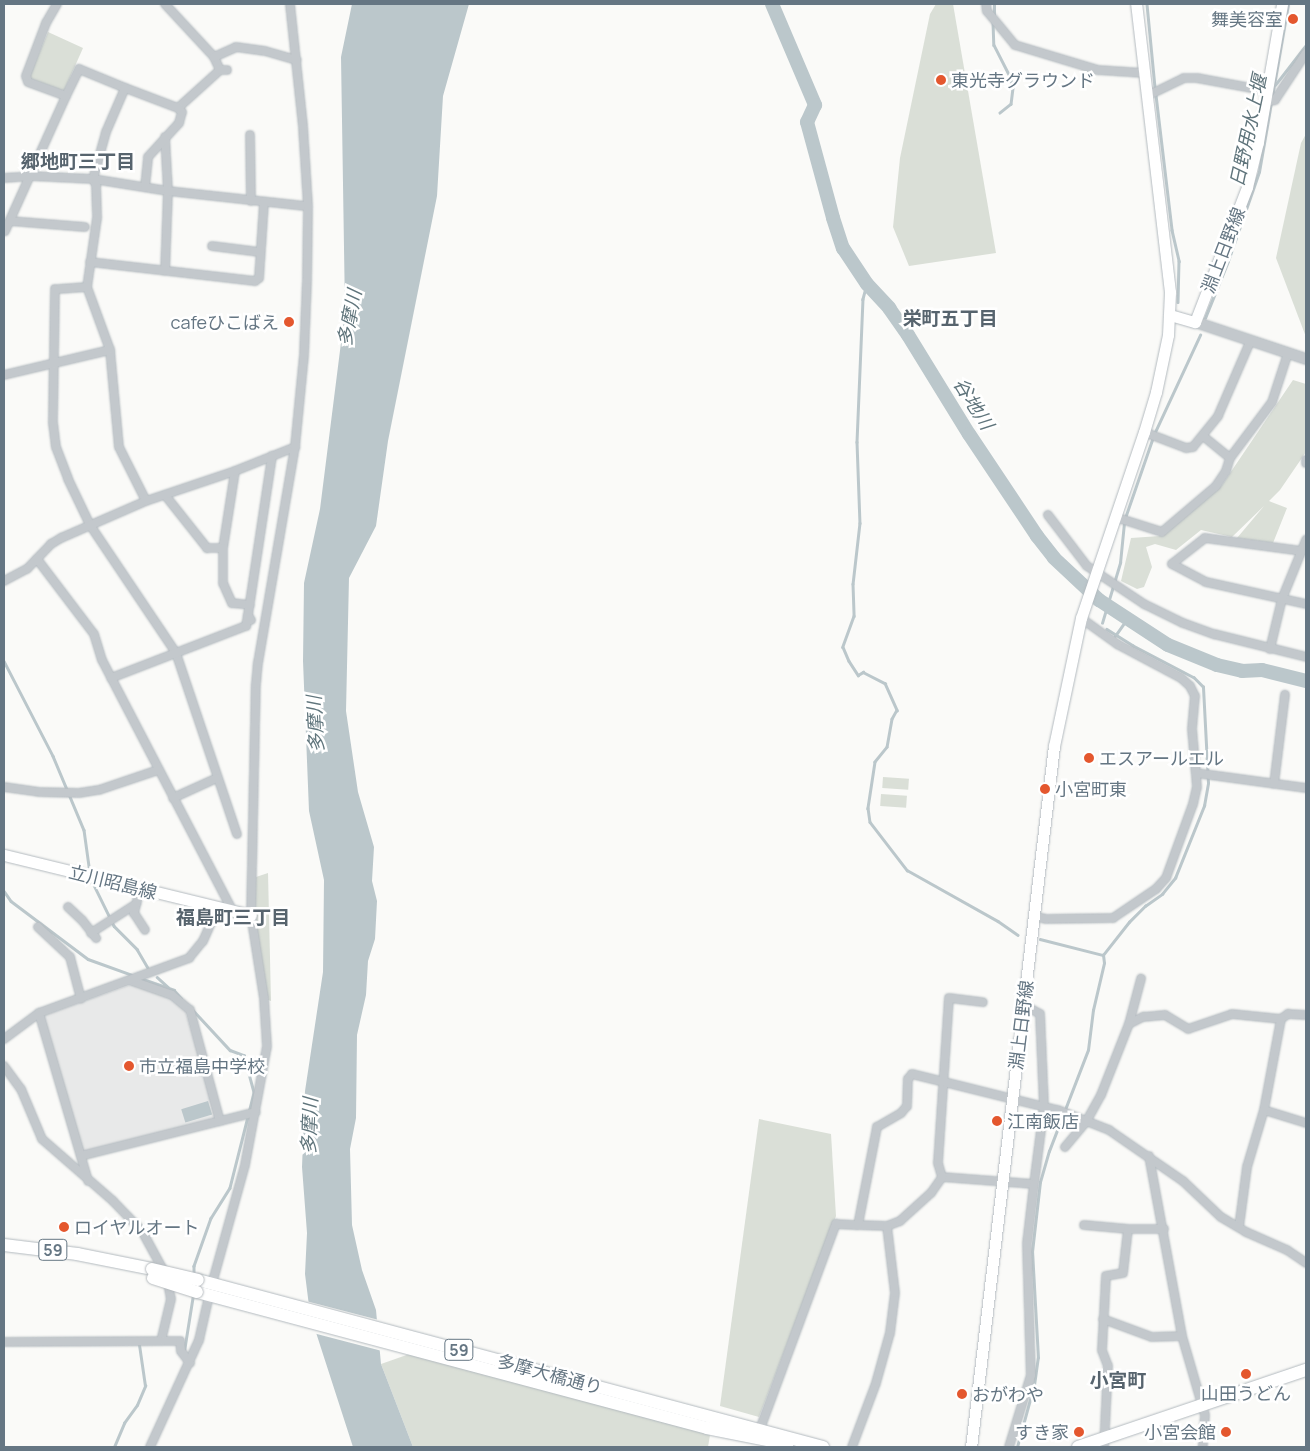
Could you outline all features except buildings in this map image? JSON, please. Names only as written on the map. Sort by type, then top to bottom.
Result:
[{"type":"main road","points":[[1096,574],[1144,432],[1163,362],[1170,315],[1170,292],[1136,4]]},
{"type":"main road","name":"淵上日野線","points":[[1195,322],[1247,187],[1266,96],[1282,4]]},
{"type":"main road","points":[[1170,315],[1195,322]]},
{"type":"main road","name":"淵上日野線","points":[[971,1447],[1054,746],[1081,618],[1096,574]]},
{"type":"main road","name":"立川昭島線","points":[[4,855],[251,915]]},
{"type":"main road","name":"多摩大橋通り","points":[[4,1244],[61,1251],[101,1260],[707,1428],[805,1447]]},
{"type":"main road","name":"多摩大橋通り","points":[[213,1291],[760,1429],[823,1447]]},
{"type":"main road","points":[[1078,1447],[1104,1443],[1306,1370]]},
{"type":"street","points":[[57,4],[46,23],[26,76],[28,82],[66,96]]},
{"type":"street","points":[[165,4],[224,70],[178,108]]},
{"type":"street","points":[[150,1447],[198,1340],[213,1291],[243,1172],[251,1113],[268,1029],[251,915],[258,663],[295,447],[304,355],[307,271],[308,206],[297,60],[290,4]]},
{"type":"street","points":[[986,4],[996,24],[1014,45],[1098,70],[1144,73]]},
{"type":"street","points":[[214,57],[236,47],[265,50],[297,60]]},
{"type":"street","points":[[1147,96],[1184,78],[1197,78],[1275,100],[1306,53]]},
{"type":"street","points":[[5,231],[79,68],[178,108],[182,112],[179,123],[148,157],[145,187]]},
{"type":"street","points":[[92,179],[106,132],[125,88]]},
{"type":"street","points":[[250,136],[251,201]]},
{"type":"street","points":[[165,137],[168,191],[166,271]]},
{"type":"street","points":[[4,178],[30,176],[92,179],[168,191],[305,206]]},
{"type":"street","points":[[92,179],[96,185],[96,218],[88,287],[110,350],[119,447],[146,501]]},
{"type":"street","points":[[90,262],[255,281],[259,278],[264,202]]},
{"type":"street","points":[[10,221],[85,227]]},
{"type":"street","points":[[212,246],[260,252]]},
{"type":"street","points":[[88,287],[55,289],[53,423],[56,447],[68,479],[90,525],[176,653],[236,834]]},
{"type":"street","points":[[1195,322],[1250,342],[1306,359]]},
{"type":"street","points":[[1144,432],[1186,448],[1193,447],[1218,416],[1250,342]]},
{"type":"street","points":[[4,375],[110,350]]},
{"type":"street","points":[[1115,518],[1162,532],[1216,486],[1226,471],[1230,458],[1272,402],[1288,353]]},
{"type":"street","points":[[1203,436],[1230,458]]},
{"type":"street","points":[[4,580],[27,569],[51,544],[90,525],[146,501],[235,471],[295,447]]},
{"type":"street","points":[[111,678],[246,626],[250,618],[250,605],[272,456]]},
{"type":"street","points":[[235,471],[223,548],[223,583],[232,603],[250,605]]},
{"type":"street","points":[[165,495],[207,548],[223,548]]},
{"type":"street","points":[[1048,515],[1087,566],[1096,574],[1131,596],[1183,623],[1228,639],[1306,657]]},
{"type":"street","points":[[1302,551],[1205,538],[1172,564],[1206,582],[1306,604]]},
{"type":"street","points":[[1270,649],[1282,599],[1306,540]]},
{"type":"street","points":[[37,559],[94,634],[102,660],[233,912]]},
{"type":"street","points":[[1033,916],[1046,919],[1113,918],[1156,889],[1166,878],[1193,804],[1197,787],[1204,774],[1192,729],[1194,696],[1190,686],[1182,678],[1138,656],[1081,618]]},
{"type":"street","points":[[1274,784],[1285,695]]},
{"type":"street","points":[[4,787],[68,792],[99,790],[158,770]]},
{"type":"street","points":[[1204,774],[1306,788]]},
{"type":"street","points":[[173,798],[217,778]]},
{"type":"street","points":[[140,889],[134,913],[145,930]]},
{"type":"street","points":[[70,912],[94,935],[136,904]]},
{"type":"street","points":[[4,1039],[39,1013],[137,979],[189,958],[203,941],[218,908]]},
{"type":"street","points":[[38,928],[70,957],[81,999]]},
{"type":"street","points":[[137,979],[172,995],[190,1010],[220,1121]]},
{"type":"street","points":[[1065,1147],[1086,1122],[1101,1095],[1129,1024],[1142,979]]},
{"type":"street","points":[[942,1177],[938,1163],[949,998],[983,1002]]},
{"type":"street","points":[[1009,1447],[1031,1375],[1026,1244],[1044,1107],[1040,1014],[1024,1005]]},
{"type":"street","points":[[39,1013],[88,1181]]},
{"type":"street","points":[[1129,1024],[1143,1017],[1165,1015],[1188,1029],[1232,1014],[1281,1018],[1288,1014],[1306,1015]]},
{"type":"street","points":[[1239,1228],[1247,1167],[1264,1110],[1281,1018]]},
{"type":"street","points":[[4,1066],[21,1089],[42,1139],[113,1202],[142,1231],[167,1277],[170,1299],[161,1341]]},
{"type":"street","points":[[858,1225],[876,1127],[901,1113],[907,1106],[908,1079],[912,1074],[1058,1110],[1109,1130],[1183,1181],[1221,1217],[1239,1228],[1287,1250],[1306,1263]]},
{"type":"street","points":[[1264,1110],[1306,1123]]},
{"type":"street","points":[[81,1156],[251,1113]]},
{"type":"street","points":[[1149,1156],[1164,1229],[1182,1336],[1205,1415],[1203,1447]]},
{"type":"street","points":[[942,1177],[1034,1184]]},
{"type":"street","points":[[760,1429],[836,1224],[887,1226],[900,1221],[915,1208],[942,1177]]},
{"type":"street","points":[[1084,1225],[1128,1229],[1164,1229]]},
{"type":"street","points":[[852,1447],[876,1383],[891,1327],[894,1293],[887,1226]]},
{"type":"street","points":[[1104,1443],[1108,1366],[1102,1350],[1106,1276],[1123,1273],[1128,1229]]},
{"type":"street","points":[[1103,1319],[1152,1337],[1182,1336]]},
{"type":"street","points":[[4,1342],[180,1341],[181,1350],[188,1361]]},
{"type":"shaded area","name":"東光寺グラウンド","points":[[936,4],[953,4],[996,253],[909,266],[893,227],[900,158],[930,14]]},
{"type":"shaded area","points":[[48,32],[83,48],[64,91],[31,79],[30,75]]},
{"type":"shaded area","points":[[1306,134],[1306,337],[1276,258],[1301,143]]},
{"type":"shaded area","points":[[1293,380],[1306,384],[1306,452],[1280,490],[1269,501],[1287,508],[1273,543],[1237,538],[1264,506],[1232,537],[1201,530],[1176,550],[1155,544],[1146,547],[1152,567],[1144,587],[1137,589],[1121,581],[1131,538],[1160,536],[1222,485]]},
{"type":"shaded area","points":[[883,777],[909,779],[908,790],[882,788]]},
{"type":"shaded area","points":[[881,794],[907,796],[906,808],[880,806]]},
{"type":"shaded area","points":[[268,873],[271,1001],[268,1000],[254,917],[256,877]]},
{"type":"shaded area","name":"市立福島中学校","points":[[133,984],[169,997],[185,1011],[217,1116],[213,1119],[82,1154],[43,1016]]},
{"type":"shaded area","points":[[759,1119],[831,1134],[836,1216],[759,1417],[720,1406]]},
{"type":"shaded area","points":[[418,1351],[711,1429],[708,1447],[413,1447],[381,1364]]},
{"type":"water","name":"多摩川","points":[[352,4],[469,4],[443,96],[437,196],[388,441],[376,526],[349,578],[346,711],[358,792],[374,847],[372,881],[377,901],[375,939],[368,961],[366,995],[357,1035],[356,1118],[350,1149],[352,1225],[362,1270],[376,1310],[381,1364],[413,1447],[353,1447],[310,1314],[305,1274],[307,1233],[302,1167],[305,1091],[323,972],[324,880],[309,811],[303,661],[304,583],[320,509],[345,311],[341,57]]},
{"type":"water","points":[[208,1101],[212,1114],[185,1123],[181,1109]]},
{"type":"pier","points":[[306,1301],[379,1320],[382,1351],[313,1333]]},
{"type":"waterway","name":"谷地川","points":[[772,4],[815,105],[807,122],[843,248],[867,284],[889,308],[908,335],[969,434],[1037,536],[1054,558],[1099,600],[1168,645],[1217,665],[1242,671],[1262,670],[1306,681]]},
{"type":"waterway","points":[[994,4],[994,17]]},
{"type":"waterway","points":[[1147,4],[1155,87]]},
{"type":"waterway","name":"日野用水上堰","points":[[1205,318],[1228,261],[1259,172],[1288,4]]},
{"type":"waterway","points":[[993,22],[994,45],[1010,76],[1013,88],[1011,104],[1000,113]]},
{"type":"waterway","points":[[1275,85],[1306,45]]},
{"type":"waterway","points":[[1156,95],[1172,230],[1179,261],[1178,302]]},
{"type":"waterway","points":[[867,284],[863,299],[857,442],[860,523],[853,584],[854,616],[843,647],[858,675],[863,672],[885,683],[897,710],[892,719],[887,747],[875,762],[868,808],[870,822],[907,870],[998,921],[1018,935]]},
{"type":"waterway","name":"日野用水上堰","points":[[1155,432],[1200,335]]},
{"type":"waterway","name":"日野用水上堰","points":[[1125,518],[1153,437]]},
{"type":"waterway","name":"日野用水上堰","points":[[1102,623],[1120,563],[1124,523]]},
{"type":"waterway","points":[[1115,636],[1127,619]]},
{"type":"waterway","name":"日野用水上堰","points":[[1103,955],[1129,922],[1145,906],[1162,894],[1175,878],[1204,806],[1208,783],[1203,687],[1194,678],[1107,630]]},
{"type":"waterway","points":[[4,661],[53,756],[84,830],[90,873]]},
{"type":"waterway","points":[[92,881],[114,926],[137,949],[148,968]]},
{"type":"waterway","points":[[4,891],[11,901],[88,959],[135,976]]},
{"type":"waterway","points":[[1040,939],[1103,955]]},
{"type":"waterway","points":[[1017,1447],[1034,1385],[1038,1358],[1032,1252],[1040,1182],[1049,1151],[1088,1050],[1093,1010],[1104,963],[1103,955]]},
{"type":"waterway","points":[[157,977],[168,987]]},
{"type":"waterway","points":[[140,978],[174,990],[181,998]]},
{"type":"waterway","points":[[192,1009],[230,1050],[244,1055],[254,1093],[230,1188],[211,1218],[194,1266],[194,1274]]},
{"type":"waterway","points":[[184,1351],[193,1295]]},
{"type":"waterway","points":[[114,1447],[124,1423],[137,1405],[145,1386],[139,1345]]},
{"type":"place","name":"舞美容室","points":[[1293,19]]},
{"type":"place","name":"東光寺グラウンド","points":[[941,80]]},
{"type":"place","name":"cafeひこばえ","points":[[289,322]]},
{"type":"place","name":"エスアールエル","points":[[1089,758]]},
{"type":"place","name":"小宮町東","points":[[1045,789]]},
{"type":"place","name":"市立福島中学校","points":[[129,1066]]},
{"type":"place","name":"江南飯店","points":[[997,1121]]},
{"type":"place","name":"ロイヤルオート","points":[[64,1227]]},
{"type":"place","name":"山田うどん","points":[[1246,1374]]},
{"type":"place","name":"おがわや","points":[[962,1394]]},
{"type":"place","name":"すき家","points":[[1079,1432]]},
{"type":"place","name":"小宮会館","points":[[1226,1432]]},
{"type":"district","name":"郷地町三丁目","points":[[78,162]]},
{"type":"district","name":"栄町五丁目","points":[[950,319]]},
{"type":"district","name":"福島町三丁目","points":[[233,918]]},
{"type":"district","name":"小宮町","points":[[1118,1381]]}]
